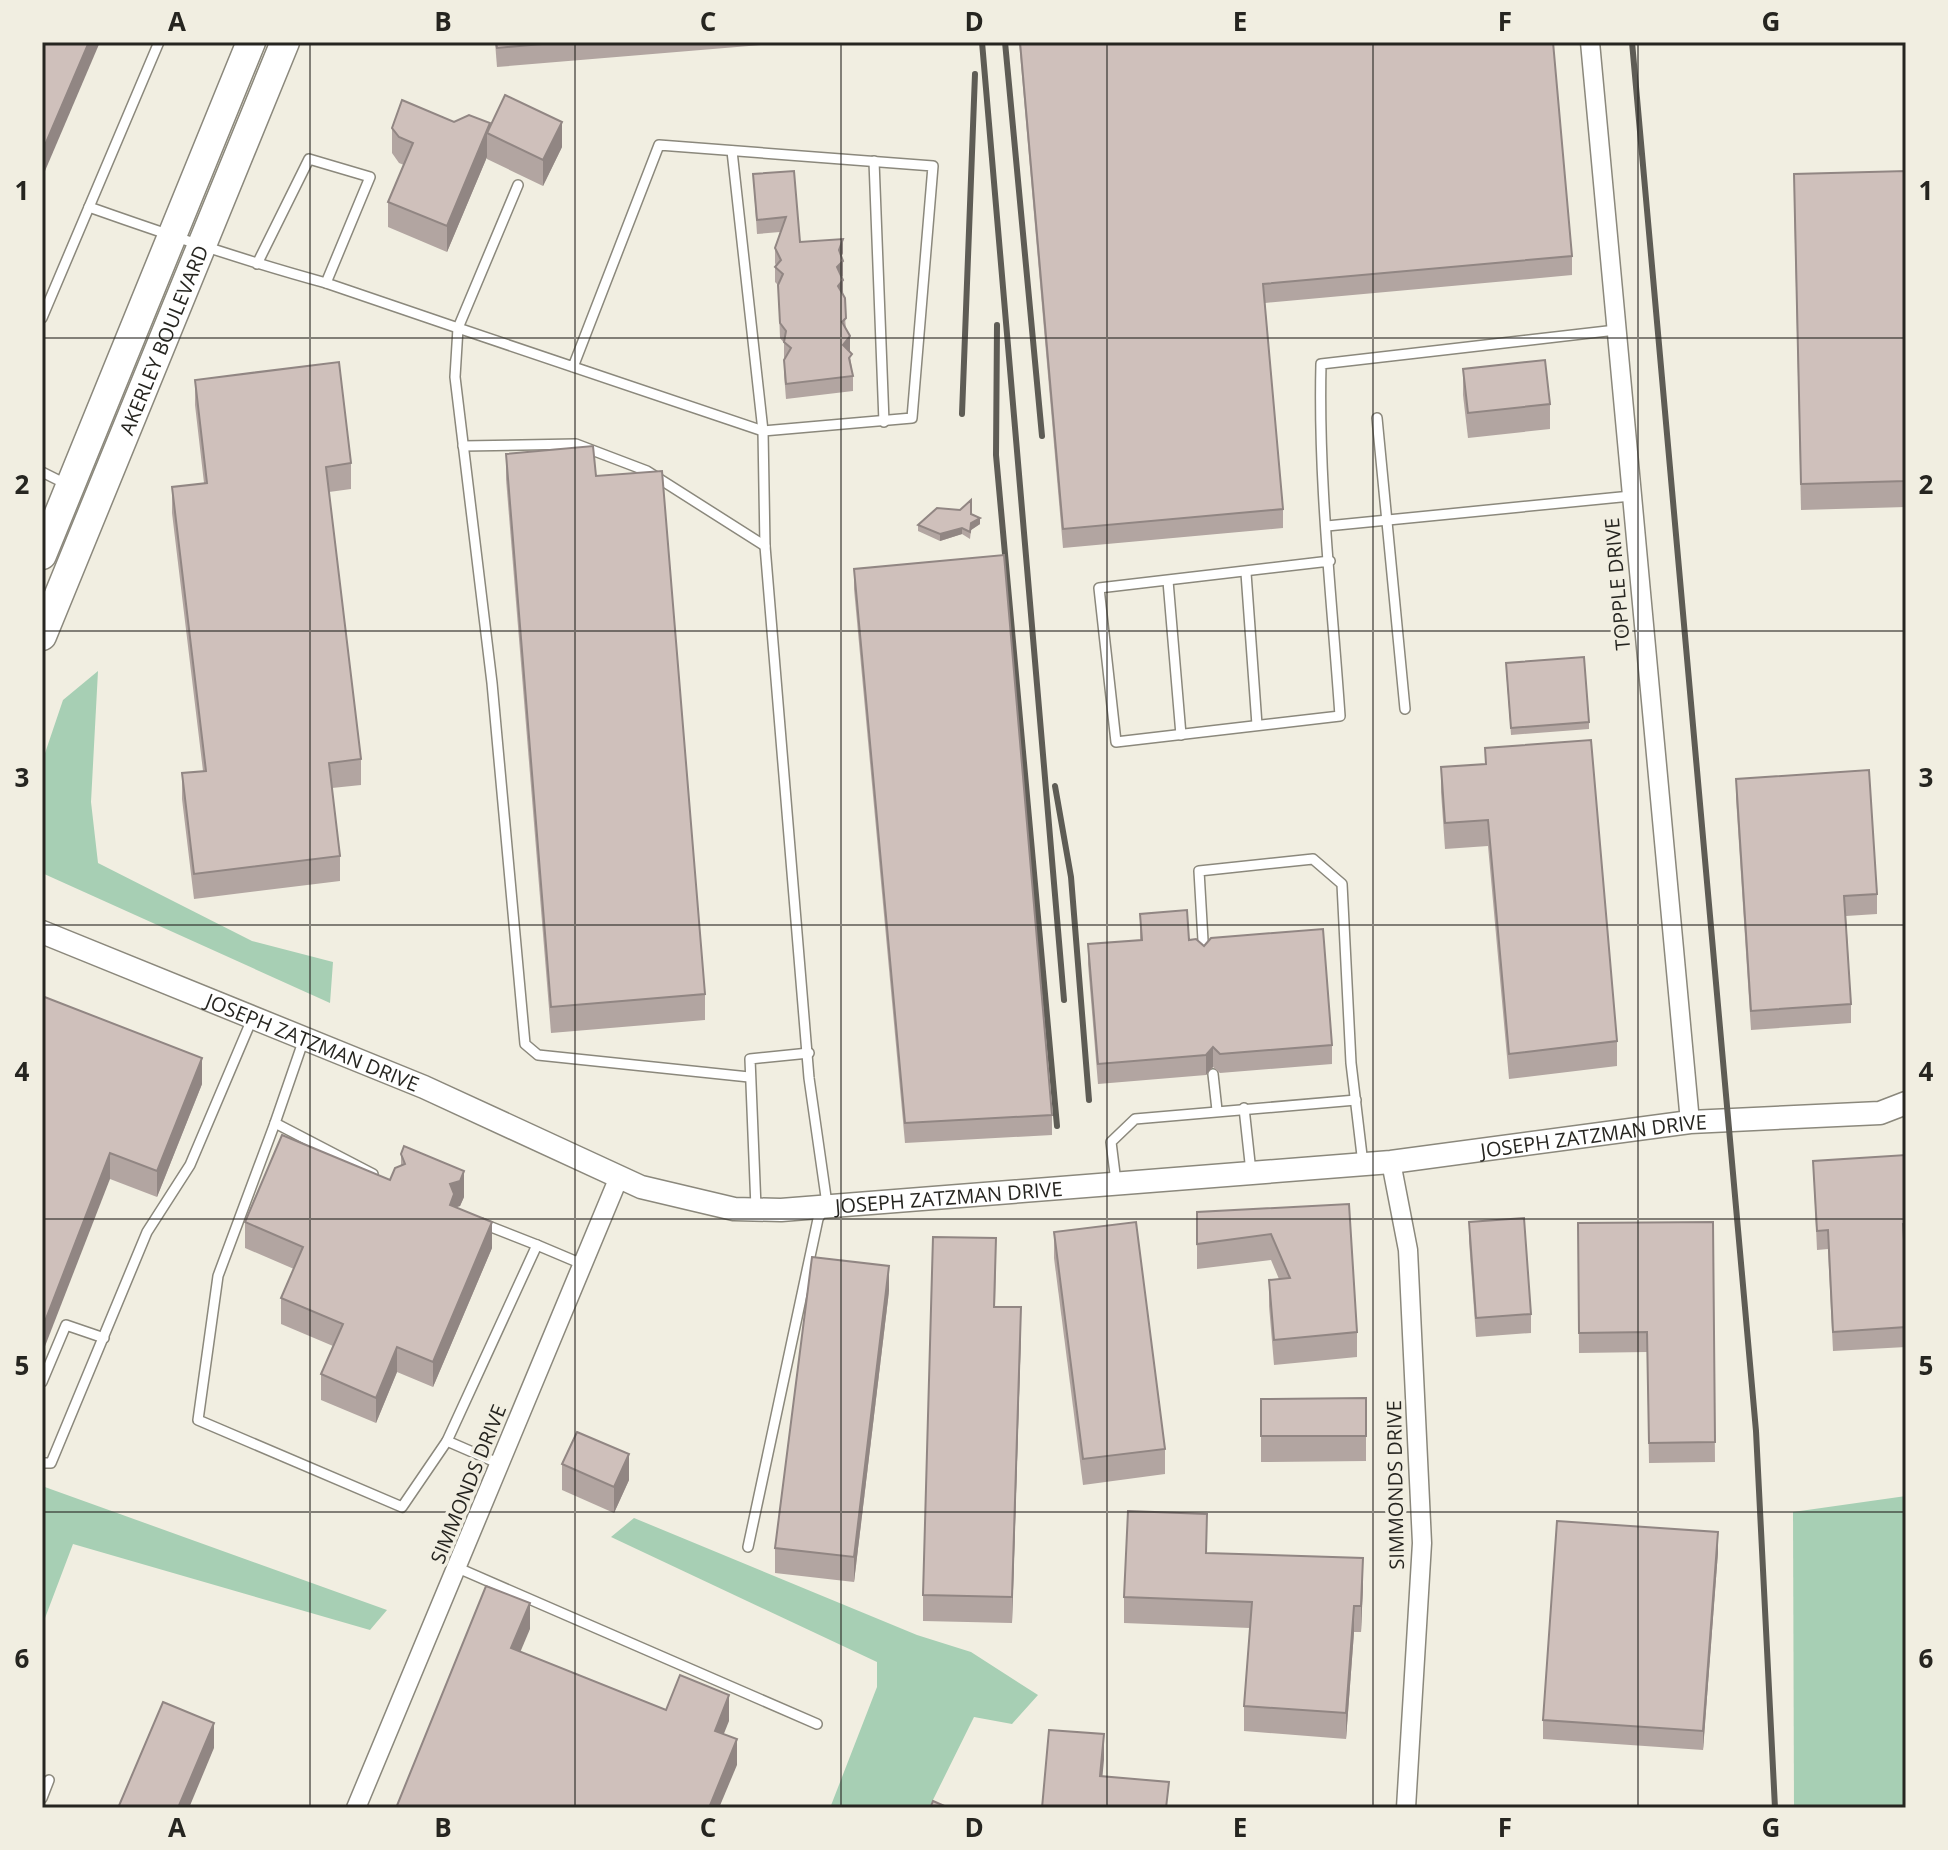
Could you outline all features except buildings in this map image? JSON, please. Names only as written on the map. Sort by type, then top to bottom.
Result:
[{"type":"main road","name":"AKERLEY BOULEVARD","points":[[42,555],[251,42]]},
{"type":"main road","name":"AKERLEY BOULEVARD","points":[[42,636],[285,42]]},
{"type":"street","name":"TOPPLE DRIVE","points":[[1590,42],[1690,1122]]},
{"type":"street","name":"JOSEPH ZATZMAN DRIVE","points":[[42,932],[424,1087],[641,1187],[697,1203],[756,1211],[1391,1162],[1690,1122],[1880,1113],[1906,1103]]},
{"type":"street","name":"SIMMONDS DRIVE","points":[[1391,1162],[1408,1250],[1422,1543],[1406,1808]]},
{"type":"street","name":"SIMMONDS DRIVE","points":[[356,1808],[619,1177]]},
{"type":"lane","points":[[42,318],[159,42]]},
{"type":"lane","points":[[89,207],[200,247],[326,283],[573,367],[763,431],[912,418],[933,166],[659,145],[573,367]]},
{"type":"lane","points":[[732,151],[763,431],[765,546],[809,1078],[827,1204],[818,1219],[748,1547]]},
{"type":"lane","points":[[257,264],[309,159],[370,177],[326,283]]},
{"type":"lane","points":[[874,161],[884,422]]},
{"type":"lane","points":[[518,185],[458,328],[455,377],[492,683],[525,1044],[538,1055],[749,1077]]},
{"type":"lane","points":[[1330,561],[1099,588],[1116,742],[1340,716],[1330,561],[1319,433],[1321,364],[1616,330]]},
{"type":"lane","points":[[1377,418],[1405,709]]},
{"type":"lane","points":[[463,446],[576,444],[647,471],[765,546]]},
{"type":"lane","points":[[42,472],[70,486]]},
{"type":"lane","points":[[1327,526],[1631,496]]},
{"type":"lane","points":[[1246,573],[1257,725]]},
{"type":"lane","points":[[1168,581],[1181,735]]},
{"type":"lane","points":[[1204,958],[1199,871],[1313,859],[1342,884],[1363,1164]]},
{"type":"lane","points":[[42,1463],[51,1463],[147,1232],[190,1165],[252,1019]]},
{"type":"lane","points":[[304,1039],[218,1276],[198,1420],[402,1507],[447,1441],[537,1245]]},
{"type":"lane","points":[[756,1211],[750,1059],[809,1053]]},
{"type":"lane","points":[[1213,1074],[1217,1110]]},
{"type":"lane","points":[[1116,1182],[1111,1142],[1135,1119],[1356,1100]]},
{"type":"lane","points":[[1244,1108],[1251,1172]]},
{"type":"lane","points":[[275,1123],[384,1180]]},
{"type":"lane","points":[[471,1218],[582,1264]]},
{"type":"lane","points":[[42,1382],[66,1325],[104,1338]]},
{"type":"lane","points":[[447,1441],[500,1464]]},
{"type":"lane","points":[[458,1568],[817,1724]]},
{"type":"lane","points":[[42,1798],[49,1780]]},
{"type":"green space","points":[[98,671],[91,802],[98,863],[252,941],[333,962],[330,1003],[42,873],[42,762],[63,700]]},
{"type":"green space","points":[[42,1486],[387,1610],[370,1630],[73,1544],[42,1626]]},
{"type":"green space","points":[[1906,1496],[1906,1808],[1794,1808],[1793,1512]]},
{"type":"green space","points":[[634,1518],[917,1635],[971,1652],[1038,1695],[1012,1724],[974,1717],[929,1808],[830,1808],[877,1687],[877,1662],[611,1537]]},
{"type":"railway","points":[[982,42],[1064,1000]]},
{"type":"railway","points":[[1005,42],[1042,436]]},
{"type":"railway","points":[[1632,42],[1756,1431],[1775,1808]]},
{"type":"railway","points":[[962,414],[975,74]]},
{"type":"railway","points":[[997,325],[996,455],[1057,1126]]},
{"type":"railway","points":[[1055,786],[1071,877],[1089,1100]]}]
